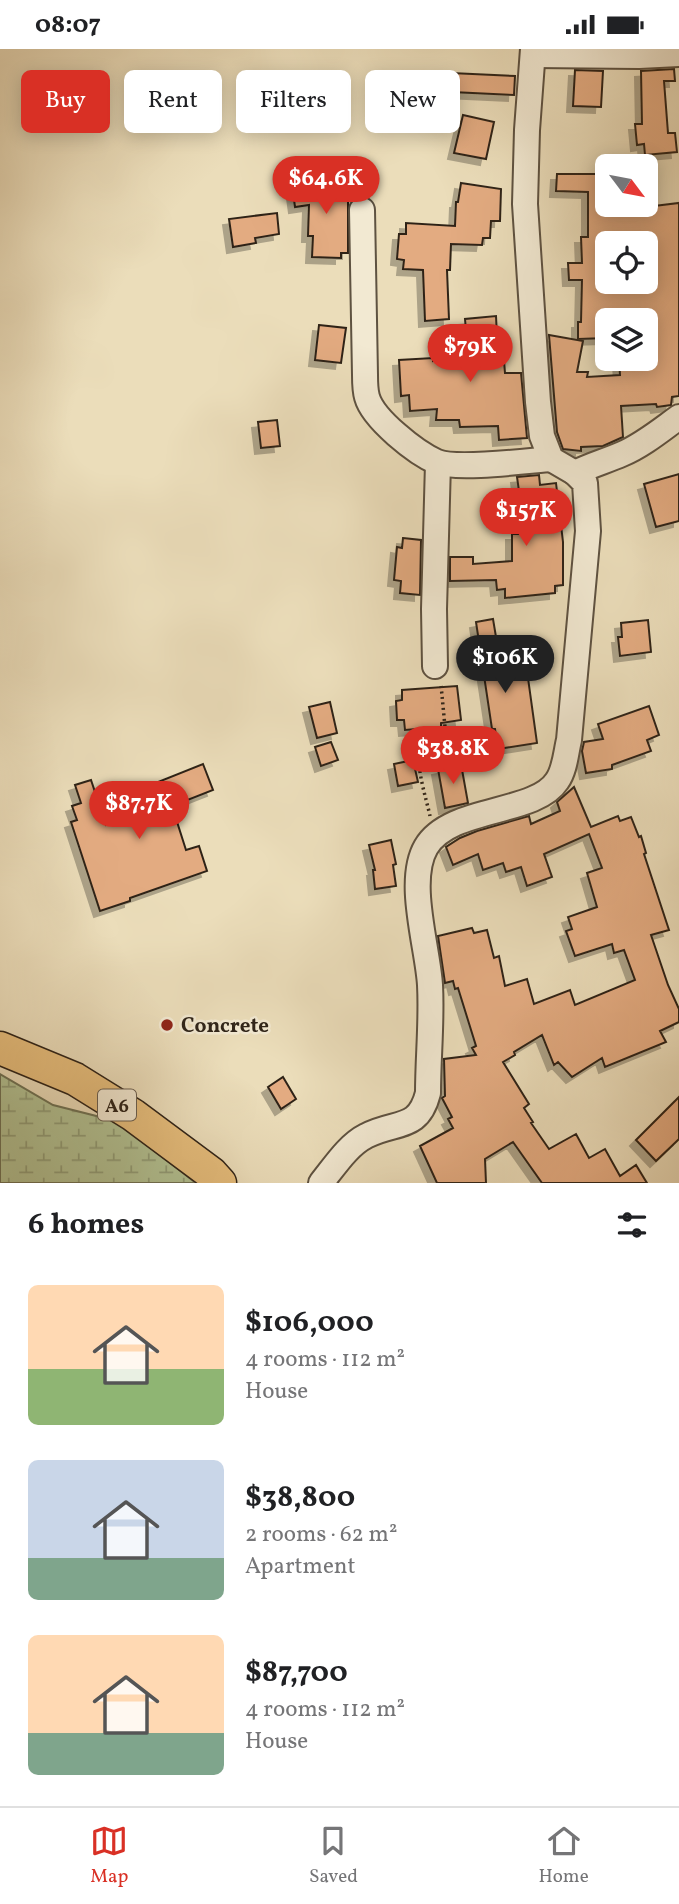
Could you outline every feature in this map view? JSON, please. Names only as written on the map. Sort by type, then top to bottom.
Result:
[{"type":"main road","name":"A6","points":[[0,1048],[75,1079],[132,1115],[211,1173],[220,1183]]},
{"type":"street","points":[[551,459],[542,436],[538,402],[525,204],[533,52],[639,56],[679,54]]},
{"type":"street","points":[[321,1183],[340,1159],[364,1136],[417,1118],[424,1108],[428,1093],[430,984],[420,910],[419,880],[420,861],[425,848],[435,836],[454,824],[530,800],[558,781],[569,740],[588,531],[585,484],[575,473],[551,459],[479,465],[438,463],[390,429],[376,415],[367,398],[365,375],[362,210]]},
{"type":"street","points":[[575,473],[622,454],[679,417]]},
{"type":"street","points":[[435,666],[438,463]]},
{"type":"path","points":[[435,666],[441,685],[445,727],[441,739],[424,745],[420,750],[419,760],[435,836]]},
{"type":"green space","points":[[0,1074],[53,1105],[116,1121],[196,1183],[0,1183]]},
{"type":"building","points":[[674,69],[675,81],[664,81],[668,133],[675,133],[677,152],[645,154],[644,144],[637,145],[635,124],[642,124],[641,71]]},
{"type":"building","points":[[575,70],[603,71],[601,107],[573,106]]},
{"type":"building","points":[[460,73],[515,76],[514,95],[460,92]]},
{"type":"building","points":[[463,115],[494,122],[486,159],[454,153]]},
{"type":"building","points":[[557,174],[595,174],[595,217],[658,217],[658,206],[679,203],[679,396],[672,397],[671,405],[621,406],[623,437],[603,446],[581,447],[581,451],[563,449],[557,432],[549,335],[583,341],[577,372],[588,372],[587,377],[620,375],[620,371],[658,371],[658,308],[595,308],[595,338],[578,339],[582,280],[569,280],[568,263],[582,263],[581,237],[588,237],[588,192],[556,191]]},
{"type":"building","points":[[334,180],[335,186],[348,185],[348,253],[341,253],[341,258],[312,257],[313,236],[308,236],[309,205],[295,207],[292,185]]},
{"type":"building","points":[[461,183],[501,189],[500,221],[491,221],[490,238],[483,238],[482,245],[451,244],[450,270],[447,270],[449,319],[425,321],[423,270],[403,269],[404,260],[397,259],[399,234],[406,234],[406,223],[455,226],[456,202]]},
{"type":"building","points":[[277,213],[279,234],[255,238],[256,243],[233,247],[229,219]]},
{"type":"building","points":[[496,316],[497,337],[502,336],[505,373],[521,373],[527,438],[499,440],[498,426],[460,427],[459,420],[436,420],[437,409],[410,411],[409,395],[401,396],[399,360],[433,358],[433,361],[468,354],[465,319]]},
{"type":"building","points":[[319,325],[346,328],[341,363],[315,360]]},
{"type":"building","points":[[277,420],[280,446],[261,448],[258,422]]},
{"type":"building","points":[[679,474],[679,521],[656,527],[644,484]]},
{"type":"building","points":[[539,475],[540,485],[556,483],[563,542],[563,585],[555,586],[555,593],[505,598],[505,589],[497,590],[496,580],[450,581],[450,557],[473,557],[473,564],[512,561],[512,534],[525,534],[517,477]]},
{"type":"building","points":[[403,538],[421,540],[420,595],[400,593],[401,581],[394,580],[397,547],[402,548]]},
{"type":"building","points":[[493,619],[503,679],[528,678],[537,743],[498,749],[495,729],[492,729],[476,622]]},
{"type":"building","points":[[648,620],[651,652],[620,656],[618,637],[622,637],[621,623]]},
{"type":"building","points":[[457,686],[461,720],[441,723],[441,727],[405,730],[404,720],[397,720],[396,701],[402,700],[402,690]]},
{"type":"building","points":[[330,702],[337,733],[317,738],[309,707]]},
{"type":"building","points":[[649,706],[659,735],[647,740],[651,751],[612,765],[612,769],[586,773],[582,751],[584,742],[603,739],[598,724]]},
{"type":"building","points":[[331,742],[338,760],[321,766],[315,747]]},
{"type":"building","points":[[413,760],[418,782],[398,786],[394,764]]},
{"type":"building","points":[[203,764],[213,790],[172,806],[186,850],[199,846],[207,871],[100,911],[71,822],[77,820],[72,806],[81,803],[75,785],[91,780],[106,825],[148,814],[138,790]]},
{"type":"building","points":[[461,764],[468,803],[445,808],[438,769]]},
{"type":"building","points":[[574,787],[591,827],[618,816],[620,821],[631,817],[639,837],[641,836],[646,853],[644,854],[669,930],[651,935],[679,1009],[679,1022],[660,1031],[666,1042],[605,1067],[602,1058],[572,1077],[558,1062],[554,1065],[542,1035],[503,1062],[529,1104],[524,1108],[533,1122],[531,1123],[549,1149],[576,1134],[589,1158],[605,1149],[620,1176],[636,1165],[647,1183],[542,1183],[513,1142],[485,1159],[486,1183],[437,1183],[420,1146],[453,1128],[448,1119],[452,1117],[442,1098],[445,1096],[444,1059],[476,1055],[472,1048],[476,1046],[458,988],[455,989],[453,981],[445,983],[438,936],[472,928],[474,933],[487,930],[494,958],[499,956],[505,986],[527,979],[534,1004],[570,990],[575,1005],[635,980],[624,950],[614,953],[612,944],[575,956],[566,931],[572,929],[568,917],[597,907],[587,873],[602,868],[589,834],[544,854],[552,877],[527,886],[521,867],[506,872],[503,863],[483,870],[478,854],[453,865],[446,847],[477,831],[529,816],[531,824],[560,811],[557,802]]},
{"type":"building","points":[[391,840],[396,864],[393,865],[396,886],[375,889],[375,870],[369,845]]},
{"type":"building","points":[[283,1077],[296,1099],[281,1109],[268,1087]]},
{"type":"building","points":[[679,1097],[679,1139],[656,1161],[636,1140]]},
{"type":"place","name":"Concrete","points":[[167,1025]]}]
